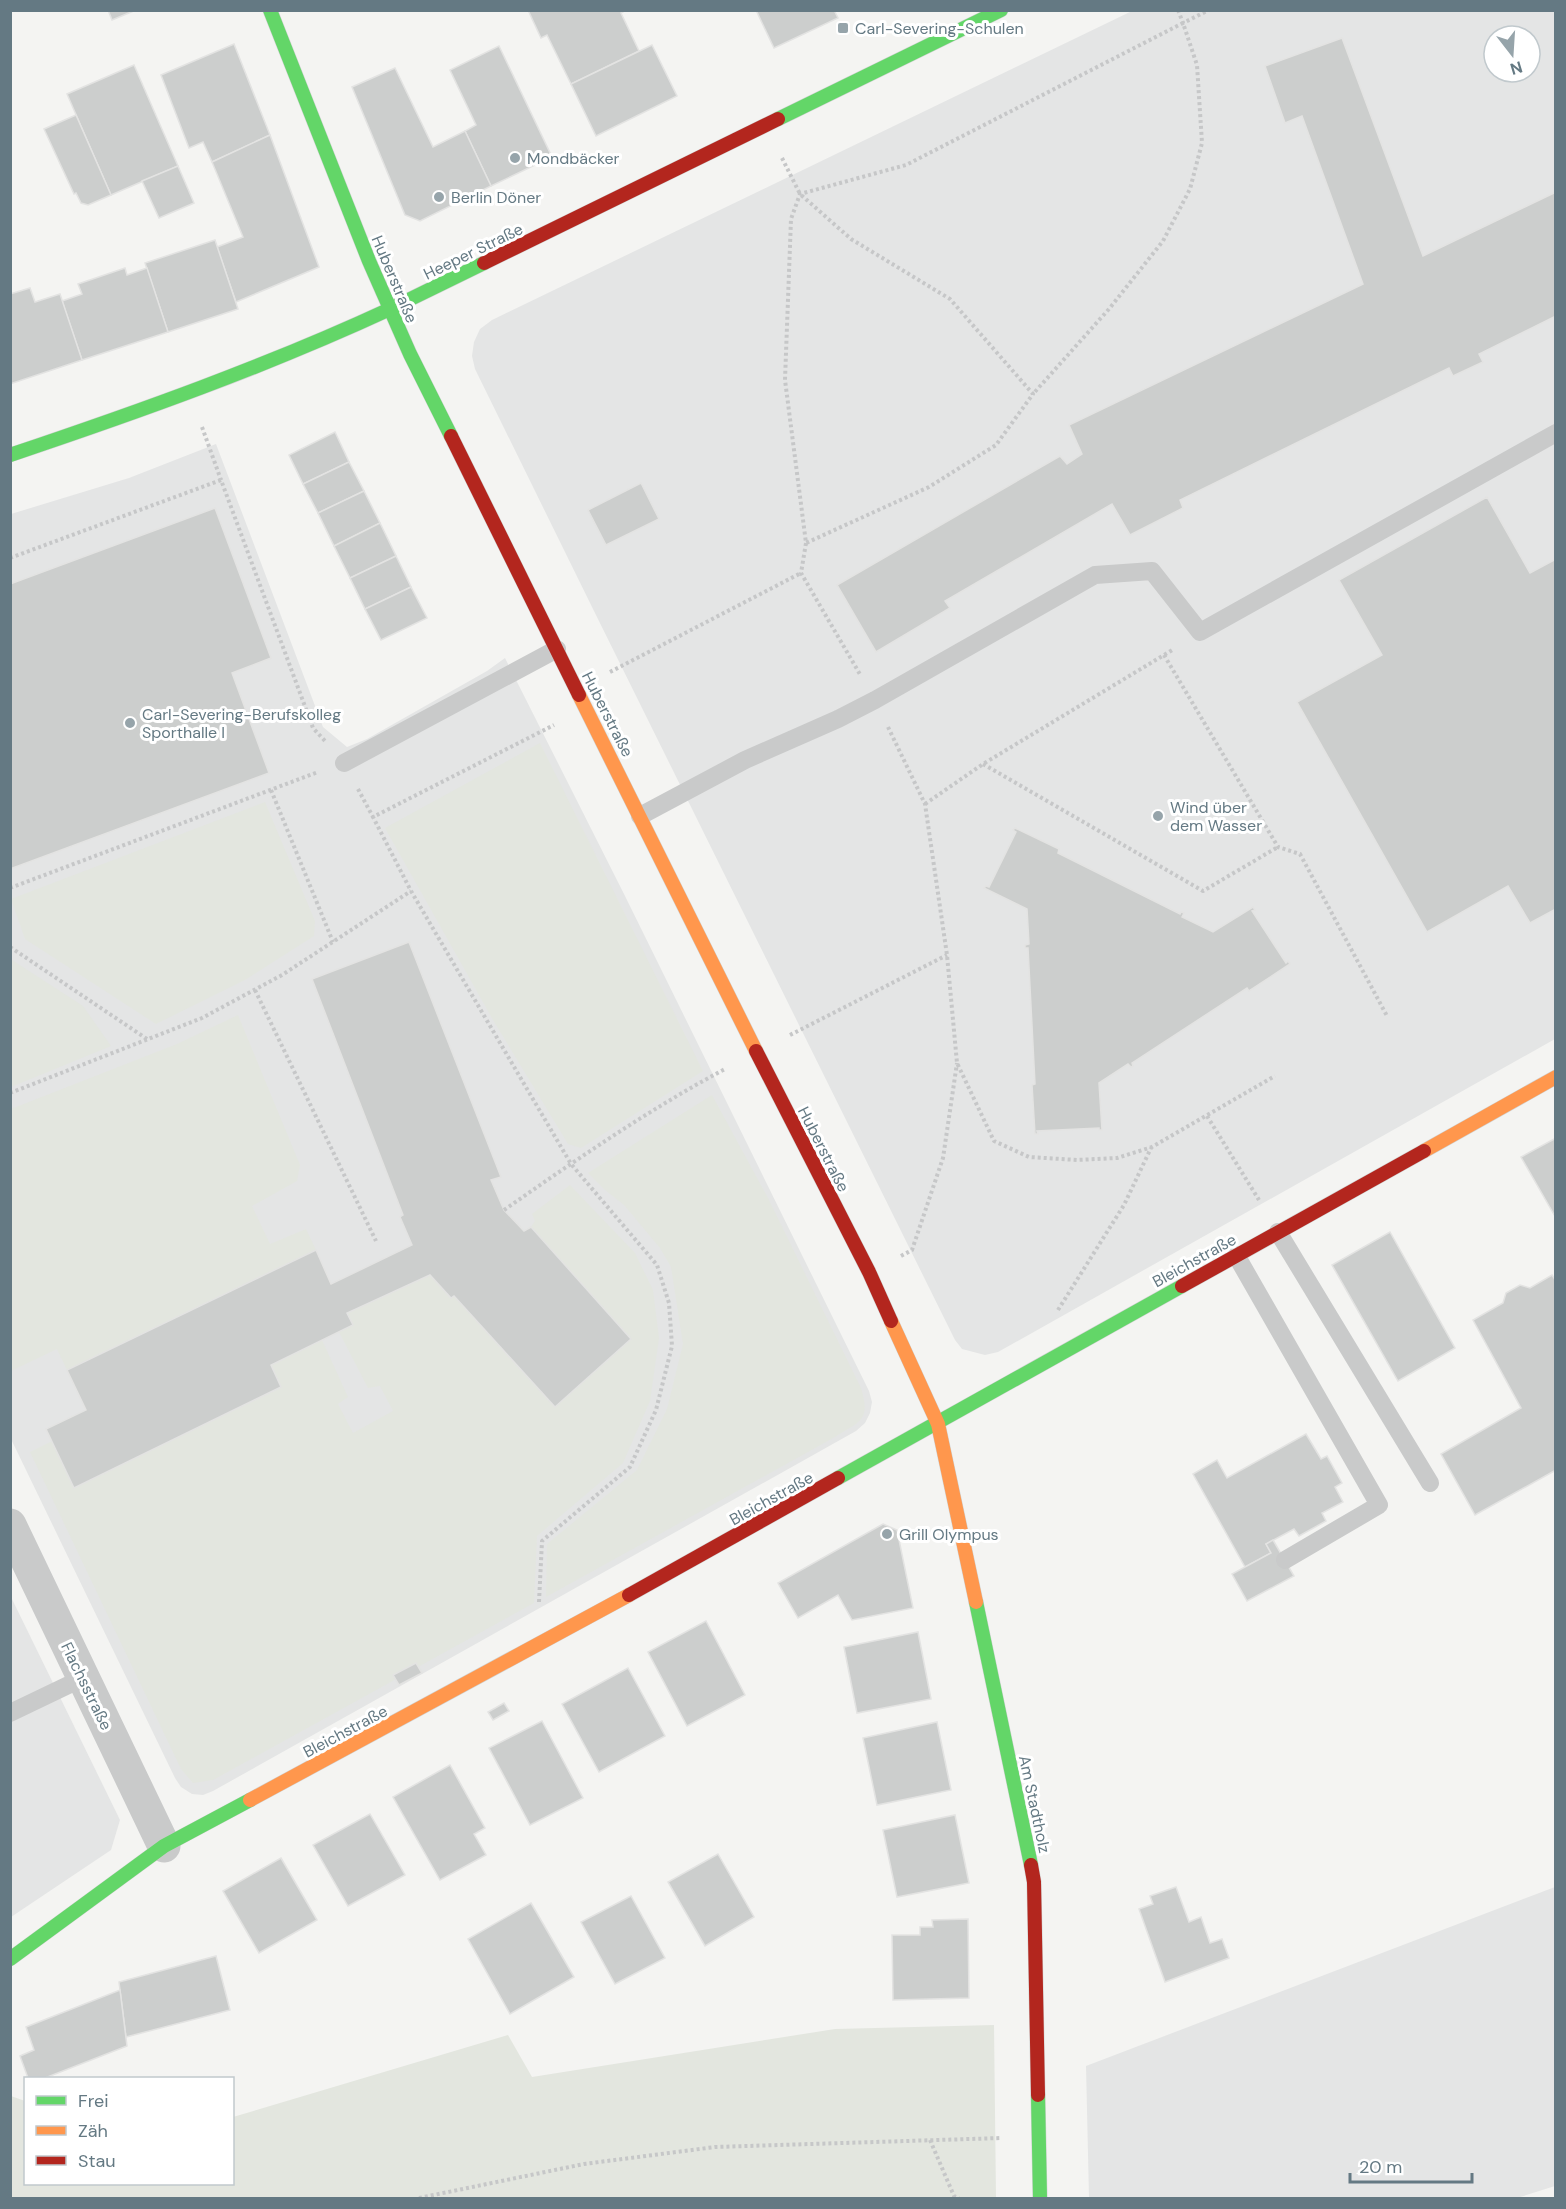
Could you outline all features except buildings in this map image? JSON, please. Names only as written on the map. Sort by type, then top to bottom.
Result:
[{"type":"street","name":"Huberstraße","points":[[270,10],[389,309],[756,1052],[869,1272],[938,1424]]},
{"type":"street","name":"Heeper Straße","points":[[10,455],[189,392],[318,341],[389,309],[1000,10]]},
{"type":"street","name":"Bleichstraße","points":[[10,1959],[164,1846],[544,1642],[1556,1077]]},
{"type":"street","name":"Am Stadtholz","points":[[938,1424],[1032,1871],[1035,1900],[1040,2199]]},
{"type":"street","name":"Flachsstraße","points":[[10,1525],[164,1846]]},
{"type":"lane","points":[[640,816],[745,760],[875,700],[1095,575],[1152,571],[1200,632],[1556,433]]},
{"type":"lane","points":[[344,763],[557,649]]},
{"type":"lane","points":[[1278,1232],[1430,1484]]},
{"type":"lane","points":[[1236,1255],[1379,1506],[1285,1560]]},
{"type":"lane","points":[[10,1713],[83,1678]]},
{"type":"path","points":[[800,194],[791,219],[785,380],[806,543],[929,487],[996,445],[1033,394],[1109,309],[1163,241],[1190,189],[1202,143],[1197,65],[1178,10]]},
{"type":"path","points":[[800,194],[906,165],[1209,10]]},
{"type":"path","points":[[766,125],[800,194],[851,239],[950,299],[1033,394]]},
{"type":"path","points":[[10,888],[344,763],[314,728],[189,392]]},
{"type":"path","points":[[10,558],[221,480]]},
{"type":"path","points":[[577,689],[801,573]]},
{"type":"path","points":[[869,1272],[912,1250],[943,1158],[957,1063],[947,955],[925,804],[983,764],[1200,632]]},
{"type":"path","points":[[1164,655],[1278,847],[1300,854],[1387,1016]]},
{"type":"path","points":[[544,1642],[538,1594],[542,1540],[630,1467],[656,1410],[672,1346],[669,1303],[657,1265],[571,1164],[411,891],[373,817],[586,708]]},
{"type":"path","points":[[983,764],[1203,891],[1278,847]]},
{"type":"path","points":[[271,790],[333,942]]},
{"type":"path","points":[[10,1093],[202,1018],[282,975],[411,891]]},
{"type":"path","points":[[10,947],[148,1039]]},
{"type":"path","points":[[504,1210],[571,1164],[692,1087],[947,955]]},
{"type":"path","points":[[255,990],[376,1241]]},
{"type":"path","points":[[957,1063],[994,1141],[1029,1157],[1077,1160],[1117,1158],[1152,1147],[1275,1076]]},
{"type":"path","points":[[1207,1116],[1278,1232]]},
{"type":"path","points":[[1052,1359],[1040,1339],[1124,1205],[1152,1147]]},
{"type":"path","points":[[418,2199],[584,2164],[715,2147],[1039,2138]]},
{"type":"path","points":[[930,2140],[954,2196],[960,2199]]},
{"type":"shaded area","points":[[1132,11],[1555,11],[1555,1039],[998,1352],[985,1355],[962,1349],[955,1340],[475,369],[472,356],[474,342],[480,329],[492,320]]},
{"type":"shaded area","points":[[216,444],[323,727],[347,747],[367,739],[487,671],[505,658],[624,894],[869,1391],[872,1402],[865,1423],[856,1431],[203,1795],[192,1794],[181,1787],[175,1778],[11,1439],[11,514],[129,478]]},
{"type":"shaded area","points":[[540,743],[703,1071],[581,1148],[568,1144],[493,1020],[385,828]]},
{"type":"shaded area","points":[[265,802],[315,921],[314,936],[245,980],[156,1024],[25,939],[11,899]]},
{"type":"shaded area","points":[[12,960],[83,1006],[111,1046],[11,1087]]},
{"type":"shaded area","points":[[238,1015],[300,1165],[297,1181],[252,1206],[270,1244],[306,1229],[316,1250],[67,1370],[57,1349],[11,1371],[11,1109],[177,1044]]},
{"type":"shaded area","points":[[712,1095],[768,1198],[861,1388],[864,1414],[857,1423],[835,1437],[546,1597],[547,1544],[637,1470],[667,1409],[683,1344],[671,1267],[660,1248],[624,1205],[588,1173]]},
{"type":"shaded area","points":[[570,1185],[635,1253],[653,1290],[659,1338],[650,1401],[623,1463],[537,1536],[534,1603],[213,1780],[193,1783],[181,1769],[30,1452],[52,1441],[74,1488],[281,1388],[271,1365],[322,1340],[348,1397],[338,1404],[353,1433],[393,1411],[380,1386],[368,1388],[339,1332],[352,1325],[347,1313],[430,1275],[451,1298],[454,1296],[555,1407],[631,1339],[531,1227],[535,1221],[532,1214]]},
{"type":"shaded area","points":[[10,1595],[120,1820],[111,1850],[11,1917]]},
{"type":"shaded area","points":[[1555,1887],[1555,2186],[1517,2198],[1089,2198],[1086,2066]]},
{"type":"shaded area","points":[[994,2025],[996,2198],[11,2198],[11,2096],[24,2101],[24,2185],[234,2185],[234,2117],[508,2035],[532,2077],[835,2029]]},
{"type":"traffic: fast","points":[[270,10],[369,261],[410,354],[451,436]]},
{"type":"traffic: fast","points":[[778,119],[1001,10]]},
{"type":"traffic: fast","points":[[10,455],[154,405],[297,350],[390,309],[484,263]]},
{"type":"traffic: fast","points":[[838,1478],[1182,1286]]},
{"type":"traffic: fast","points":[[976,1602],[1031,1865]]},
{"type":"traffic: fast","points":[[10,1959],[164,1846],[250,1800]]},
{"type":"traffic: fast","points":[[1038,2095],[1040,2198]]},
{"type":"traffic: slow","points":[[579,695],[756,1051]]},
{"type":"traffic: slow","points":[[1424,1151],[1556,1077]]},
{"type":"traffic: slow","points":[[891,1321],[938,1424],[976,1602]]},
{"type":"traffic: slow","points":[[250,1800],[629,1595]]},
{"type":"traffic: jam","points":[[484,263],[778,119]]},
{"type":"traffic: jam","points":[[451,436],[579,695]]},
{"type":"traffic: jam","points":[[756,1051],[869,1272],[891,1321]]},
{"type":"traffic: jam","points":[[1182,1286],[1424,1151]]},
{"type":"traffic: jam","points":[[629,1595],[838,1478]]},
{"type":"traffic: jam","points":[[1031,1865],[1034,1882],[1038,2095]]},
{"type":"place","name":"Carl-Severing-Schulen","points":[[843,28]]},
{"type":"place","name":"Mondbäcker","points":[[515,158]]},
{"type":"place","name":"Berlin Döner","points":[[439,197]]},
{"type":"place","name":"Carl-Severing-Berufskolleg Sporthalle I","points":[[130,723]]},
{"type":"place","name":"Wind über dem Wasser","points":[[1158,816]]},
{"type":"place","name":"Grill Olympus","points":[[887,1534]]}]
